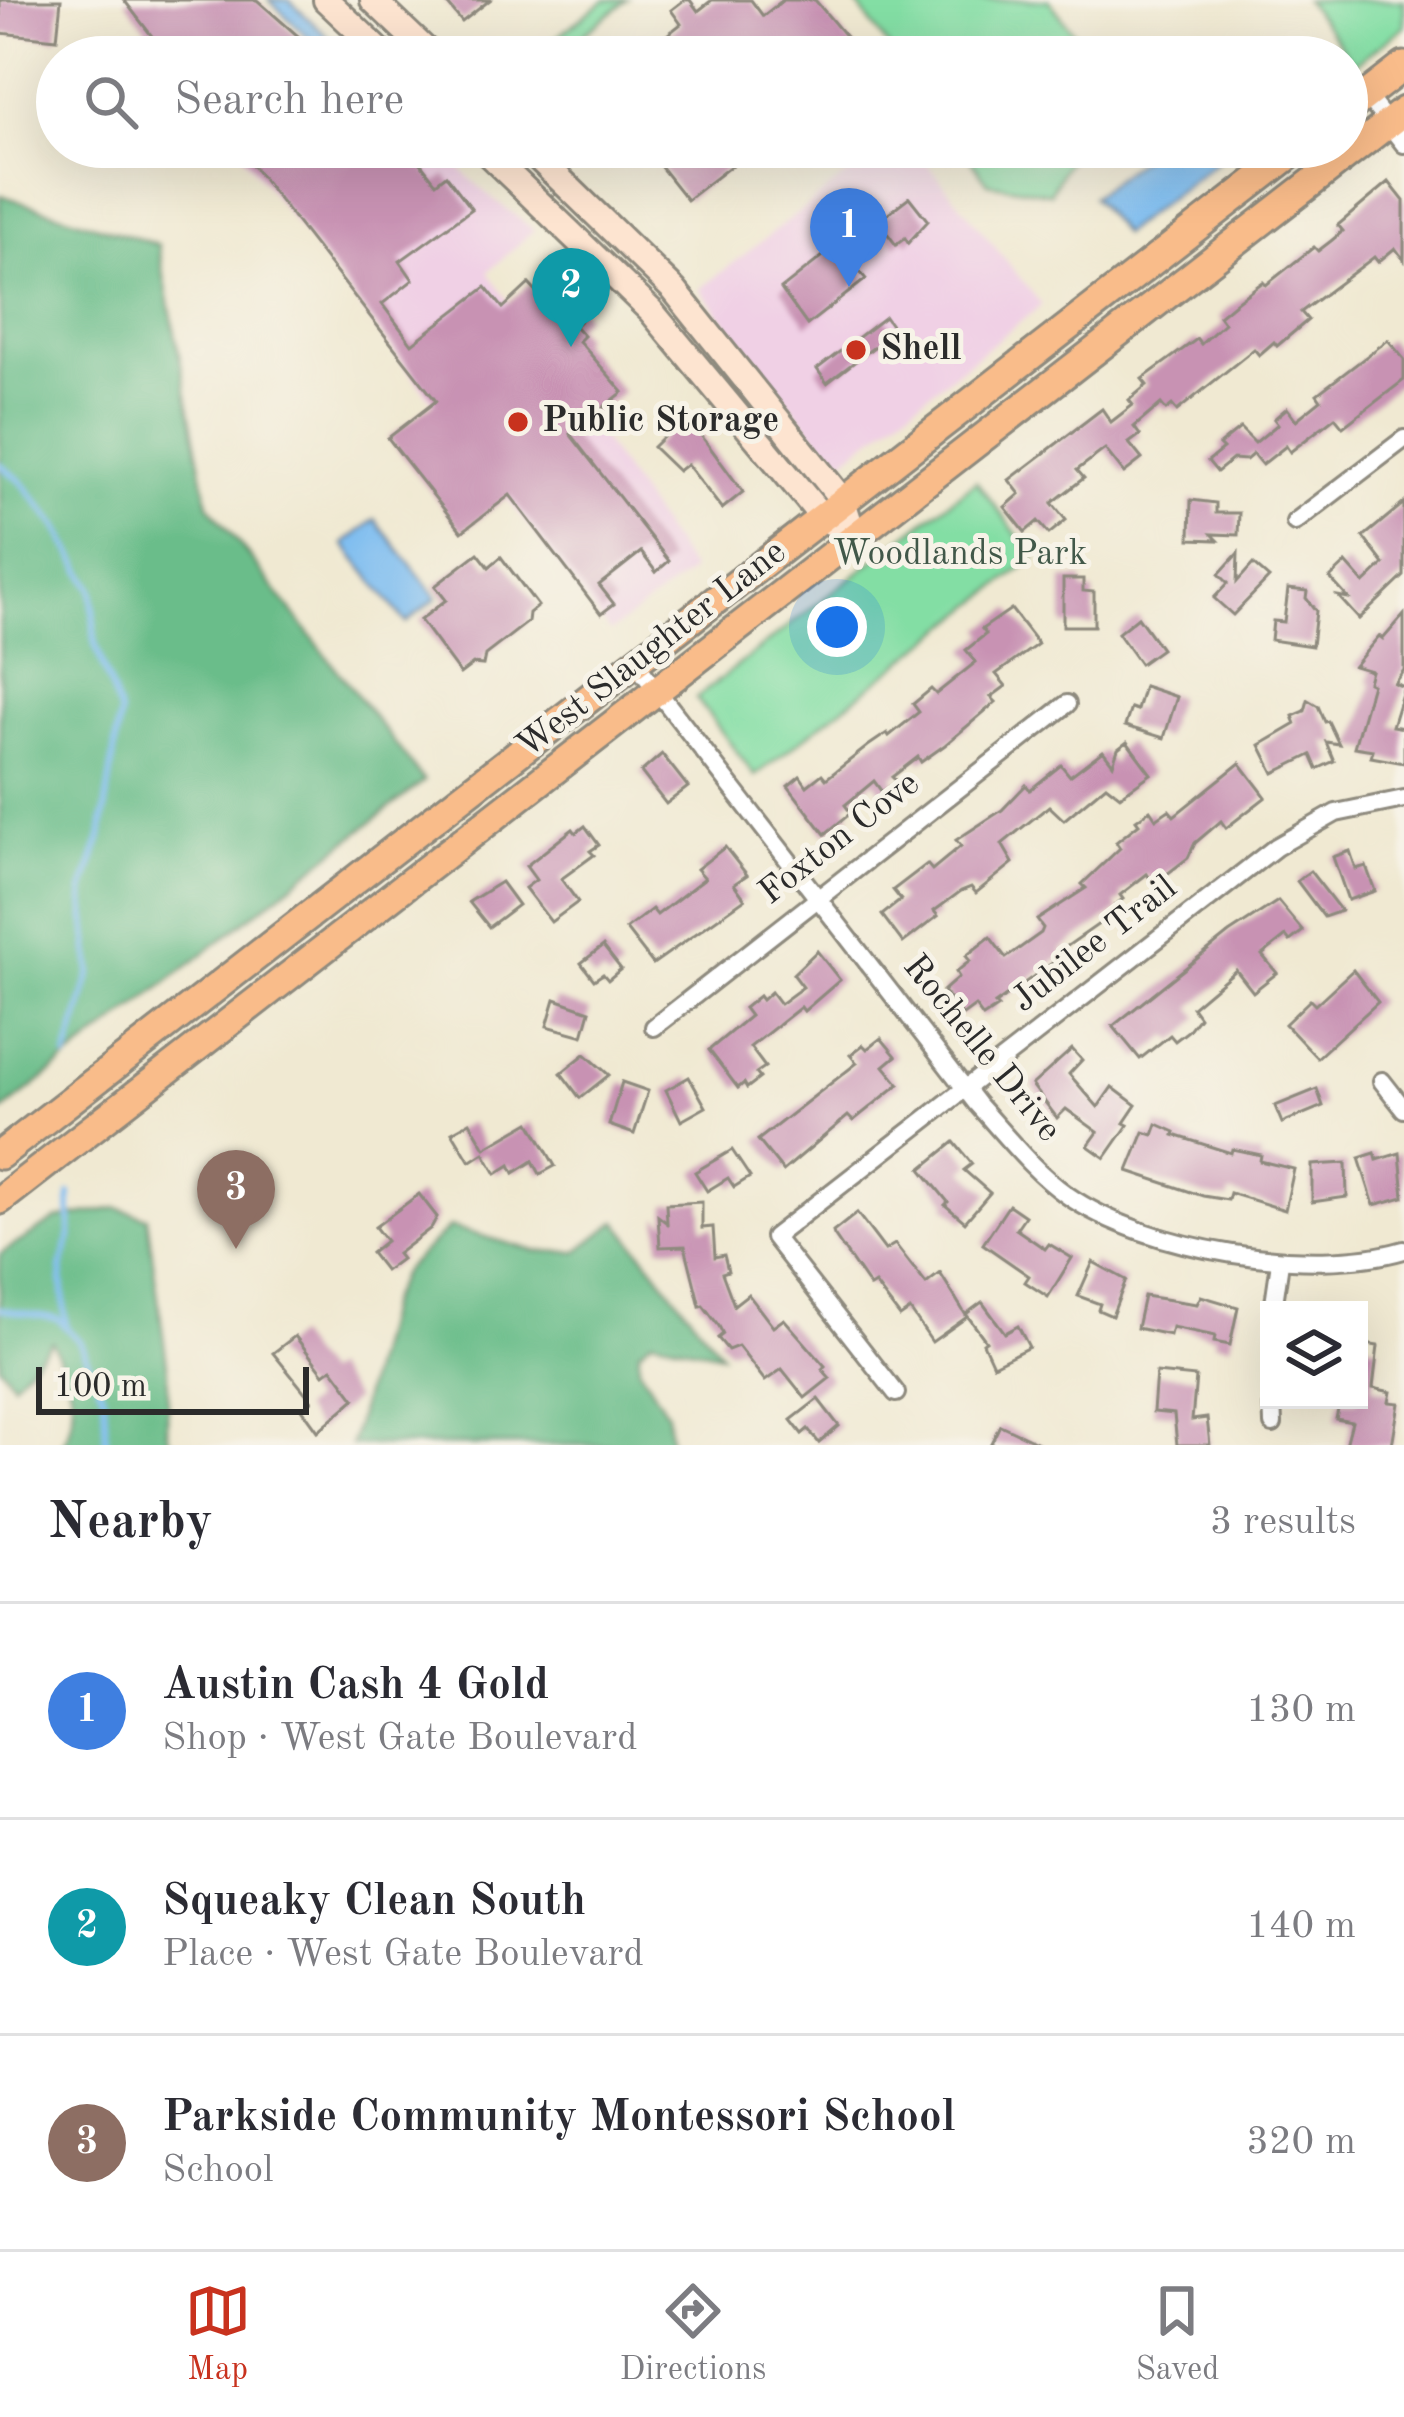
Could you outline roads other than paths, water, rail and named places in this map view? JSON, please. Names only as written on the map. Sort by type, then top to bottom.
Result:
[{"type":"main road","points":[[326,0],[364,36]]},
{"type":"main road","points":[[373,0],[411,36]]},
{"type":"main road","points":[[1368,94],[1404,66]]},
{"type":"main road","name":"West Slaughter Lane","points":[[1368,149],[1399,126]]},
{"type":"main road","points":[[503,168],[678,340],[855,537]]},
{"type":"main road","points":[[548,168],[704,322],[832,509]]},
{"type":"main road","name":"West Slaughter Lane","points":[[0,1155],[1273,168]]},
{"type":"main road","name":"West Slaughter Lane","points":[[0,1200],[855,537],[1343,168]]},
{"type":"main road","points":[[555,217],[575,193]]},
{"type":"main road","points":[[177,1018],[199,1046]]},
{"type":"street","points":[[1368,109],[1399,126]]},
{"type":"street","points":[[1295,522],[1404,439]]},
{"type":"street","name":"Rochelle Drive","points":[[634,662],[1035,1170],[1095,1212],[1180,1241],[1280,1262],[1359,1261],[1404,1250]]},
{"type":"street","name":"Foxton Cove","points":[[654,1027],[1066,704]]},
{"type":"street","name":"Jubilee Trail","points":[[896,1393],[774,1237],[1276,847],[1336,813],[1404,799]]},
{"type":"street","points":[[1382,1081],[1404,1109]]},
{"type":"street","points":[[1275,1301],[1280,1262]]},
{"type":"street","points":[[1272,1409],[1273,1424]]},
{"type":"water","points":[[269,0],[289,0],[327,36],[307,36]]},
{"type":"water","points":[[1129,168],[1208,168],[1122,234],[1092,197]]},
{"type":"water","points":[[375,519],[437,598],[406,623],[344,544]]},
{"type":"waterway","points":[[0,465],[21,481],[57,526],[92,589],[95,644],[120,714],[101,837],[83,891],[91,972],[67,1058]]},
{"type":"waterway","points":[[66,1327],[61,1268],[70,1239],[70,1194]]},
{"type":"waterway","points":[[0,1309],[58,1319],[79,1341],[104,1397],[106,1445]]},
{"type":"place","name":"Austin Cash 4 Gold","points":[[849,287]]},
{"type":"place","name":"Squeaky Clean South","points":[[571,347]]},
{"type":"place","name":"Shell","points":[[856,350]]},
{"type":"place","name":"Public Storage","points":[[518,422]]},
{"type":"place","name":"Parkside Community Montessori School","points":[[236,1249]]},
{"type":"park label","name":"Woodlands Park","points":[[960,555]]}]
